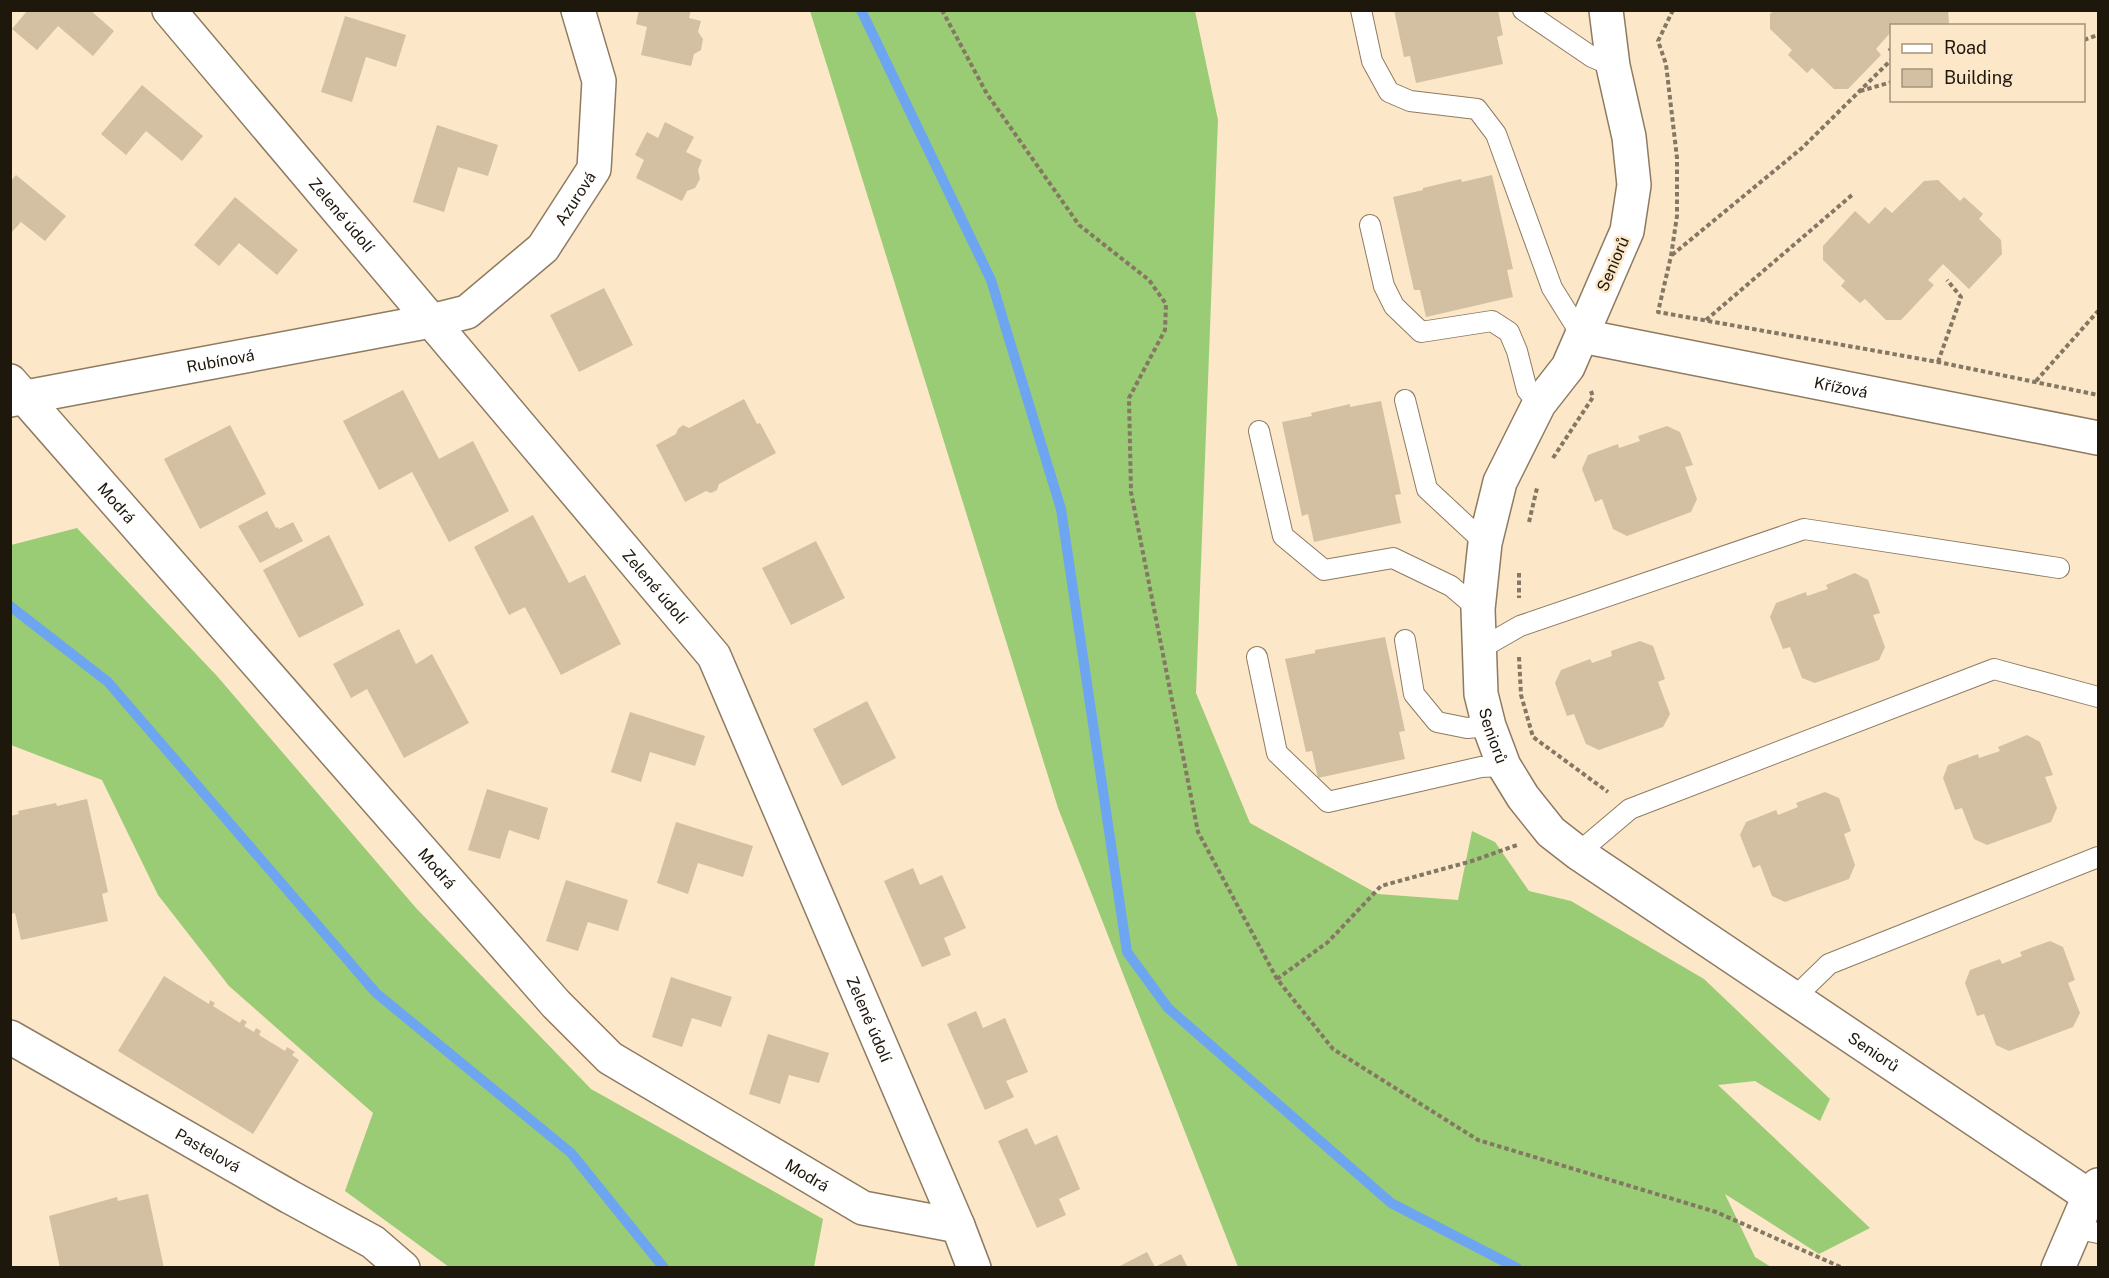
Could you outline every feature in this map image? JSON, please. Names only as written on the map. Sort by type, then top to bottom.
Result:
[{"type":"street","name":"Zelené údolí","points":[[169,10],[714,656],[974,1268]]},
{"type":"street","name":"Azurová","points":[[431,321],[467,312],[543,248],[594,170],[599,81],[578,10]]},
{"type":"street","name":"Seniorů","points":[[1606,10],[1613,66],[1629,137],[1634,185],[1627,231],[1568,367],[1539,404],[1500,482],[1485,543],[1478,609],[1481,694],[1489,726],[1504,766],[1523,797],[1551,832],[1578,853],[1794,998],[2094,1190]]},
{"type":"street","name":"Rubínová","points":[[15,393],[431,321]]},
{"type":"street","name":"Křížová","points":[[1582,336],[2098,438]]},
{"type":"street","name":"Modrá","points":[[15,393],[556,1004],[610,1058],[862,1208],[958,1227]]},
{"type":"street","name":"Pastelová","points":[[10,1037],[290,1197],[374,1242],[403,1268]]},
{"type":"street","points":[[2058,1268],[2087,1230],[2094,1190]]},
{"type":"lane","points":[[1361,10],[1372,61],[1389,92],[1410,101],[1477,109],[1496,134],[1552,288],[1582,336]]},
{"type":"lane","points":[[1524,10],[1592,57],[1613,66]]},
{"type":"lane","points":[[1370,225],[1384,286],[1394,306],[1421,332],[1492,321],[1509,332],[1517,351],[1527,390],[1539,404]]},
{"type":"lane","points":[[1405,400],[1427,489],[1485,543]]},
{"type":"lane","points":[[1259,431],[1283,536],[1324,570],[1393,558],[1451,586],[1478,609]]},
{"type":"lane","points":[[1478,650],[1520,626],[1804,529],[2060,568]]},
{"type":"lane","points":[[1405,640],[1414,693],[1437,722],[1467,728],[1489,726]]},
{"type":"lane","points":[[1257,657],[1277,753],[1328,802],[1481,767],[1504,766]]},
{"type":"lane","points":[[1578,853],[1630,808],[1994,669],[2098,697]]},
{"type":"lane","points":[[1794,998],[1829,964],[2098,857]]},
{"type":"path","points":[[1674,10],[1658,41],[1666,64],[1677,158],[1677,216],[1671,256],[1658,312],[1938,362],[2098,395]]},
{"type":"path","points":[[1671,256],[1802,148],[1890,61]]},
{"type":"path","points":[[1860,91],[1890,83]]},
{"type":"path","points":[[1705,320],[1852,195]]},
{"type":"path","points":[[1938,362],[1961,297],[1947,280]]},
{"type":"path","points":[[2035,382],[2098,311]]},
{"type":"path","points":[[1277,979],[1328,942],[1381,886],[1472,861],[1516,846]]},
{"type":"green space","points":[[810,11],[1195,11],[1218,120],[1196,693],[1250,823],[1378,894],[1458,900],[1472,831],[1495,842],[1529,891],[1571,901],[1704,979],[1830,1099],[1820,1121],[1755,1081],[1718,1085],[1870,1228],[1819,1254],[1725,1194],[1755,1257],[1771,1267],[1238,1267],[1058,808]]},
{"type":"green space","points":[[77,528],[217,676],[416,908],[591,1089],[823,1219],[814,1267],[449,1267],[345,1191],[373,1113],[229,986],[158,895],[102,780],[11,745],[11,545]]},
{"type":"building","points":[[28,10],[90,10],[114,31],[93,56],[58,26],[37,50],[12,29]]},
{"type":"building","points":[[639,10],[691,10],[689,18],[701,21],[698,32],[703,39],[701,50],[694,54],[691,66],[641,55],[647,27],[636,24]]},
{"type":"building","points":[[1394,10],[1498,10],[1503,35],[1497,37],[1503,64],[1416,83],[1410,56],[1404,57]]},
{"type":"building","points":[[1774,10],[1948,10],[1949,23],[1890,24],[1890,33],[1876,49],[1881,55],[1848,89],[1834,89],[1812,68],[1807,73],[1788,55],[1792,50],[1770,29],[1770,14]]},
{"type":"building","points":[[345,16],[406,35],[396,67],[366,57],[352,102],[321,92]]},
{"type":"building","points":[[142,85],[203,136],[182,161],[146,131],[126,155],[101,134]]},
{"type":"building","points":[[665,122],[694,137],[686,152],[702,160],[698,170],[700,179],[695,188],[687,191],[682,201],[636,178],[644,160],[635,155],[647,132],[658,138]]},
{"type":"building","points":[[437,125],[498,145],[488,176],[458,167],[444,212],[413,202]]},
{"type":"building","points":[[16,175],[66,216],[45,241],[21,222],[10,234],[10,182]]},
{"type":"building","points":[[1492,175],[1513,269],[1507,270],[1513,297],[1426,317],[1420,290],[1414,290],[1393,197],[1461,179],[1462,182]]},
{"type":"building","points":[[1938,180],[1960,201],[1964,197],[1983,214],[1979,219],[2001,240],[2002,254],[1969,289],[1943,264],[1928,280],[1934,285],[1901,320],[1886,320],[1865,299],[1860,303],[1841,286],[1845,281],[1823,260],[1823,246],[1855,211],[1869,224],[1885,207],[1892,213],[1924,181]]},
{"type":"building","points":[[235,197],[298,250],[277,275],[239,243],[219,266],[194,245]]},
{"type":"building","points":[[604,288],[633,345],[579,372],[550,315]]},
{"type":"building","points":[[403,390],[439,459],[473,441],[509,511],[449,542],[412,472],[379,490],[343,421]]},
{"type":"building","points":[[744,399],[776,453],[719,484],[717,490],[711,493],[706,491],[685,502],[656,445],[676,434],[683,425],[689,428]]},
{"type":"building","points":[[1381,401],[1401,494],[1395,495],[1401,523],[1314,542],[1308,514],[1302,516],[1282,422],[1312,416],[1311,413],[1350,404],[1350,407]]},
{"type":"building","points":[[230,425],[266,494],[200,529],[164,459]]},
{"type":"building","points":[[1667,426],[1680,432],[1693,465],[1685,467],[1697,499],[1691,512],[1627,536],[1613,529],[1602,499],[1595,502],[1582,469],[1588,455],[1618,444],[1619,448],[1640,441],[1638,436]]},
{"type":"building","points":[[267,511],[276,528],[279,529],[293,522],[303,541],[260,563],[238,526]]},
{"type":"building","points":[[533,515],[569,583],[585,575],[621,644],[561,675],[525,607],[509,615],[474,547]]},
{"type":"building","points":[[329,535],[364,605],[299,638],[263,570]]},
{"type":"building","points":[[816,541],[845,598],[791,625],[762,568]]},
{"type":"building","points":[[1855,573],[1868,580],[1880,613],[1873,615],[1885,647],[1879,660],[1815,683],[1802,678],[1790,647],[1783,649],[1770,617],[1776,603],[1806,592],[1807,596],[1828,589],[1826,585]]},
{"type":"building","points":[[399,629],[416,664],[432,654],[469,723],[404,758],[367,689],[351,698],[333,664]]},
{"type":"building","points":[[1385,637],[1405,731],[1399,732],[1405,759],[1318,778],[1312,751],[1306,752],[1285,659],[1315,653],[1315,650]]},
{"type":"building","points":[[1640,641],[1653,646],[1665,679],[1658,682],[1670,714],[1663,727],[1599,750],[1586,744],[1574,714],[1567,716],[1555,683],[1561,670],[1590,659],[1592,663],[1612,656],[1611,651]]},
{"type":"building","points":[[867,701],[896,758],[842,786],[813,729]]},
{"type":"building","points":[[630,712],[705,736],[695,766],[650,752],[641,782],[611,772]]},
{"type":"building","points":[[2027,735],[2040,742],[2053,775],[2045,777],[2057,808],[2051,822],[1987,845],[1974,839],[1962,808],[1955,810],[1943,778],[1948,765],[1978,754],[1979,758],[2000,751],[1998,747]]},
{"type":"building","points":[[487,789],[548,808],[539,840],[509,830],[500,859],[468,850]]},
{"type":"building","points":[[1825,792],[1839,798],[1851,831],[1844,834],[1855,865],[1849,879],[1785,902],[1772,896],[1760,865],[1753,868],[1740,835],[1746,822],[1776,810],[1778,815],[1798,807],[1796,803]]},
{"type":"building","points":[[87,799],[108,892],[102,894],[108,921],[21,940],[15,913],[10,914],[10,816],[19,814],[18,811]]},
{"type":"building","points":[[676,822],[753,846],[743,877],[698,863],[688,894],[657,883]]},
{"type":"building","points":[[913,868],[920,885],[942,875],[966,928],[944,938],[951,955],[922,967],[884,881]]},
{"type":"building","points":[[566,880],[628,900],[618,931],[588,922],[578,951],[546,941]]},
{"type":"building","points":[[2050,941],[2063,947],[2075,980],[2068,983],[2080,1013],[2073,1027],[2009,1051],[1996,1045],[1984,1014],[1977,1016],[1965,983],[1970,970],[2000,959],[2002,964],[2022,956],[2020,952]]},
{"type":"building","points":[[164,976],[209,1004],[210,1000],[215,1003],[213,1006],[240,1023],[242,1019],[247,1022],[244,1026],[254,1032],[256,1028],[261,1031],[259,1035],[285,1051],[287,1047],[295,1052],[292,1055],[299,1060],[253,1134],[118,1051]]},
{"type":"building","points":[[671,977],[732,997],[721,1027],[692,1018],[682,1047],[652,1037]]},
{"type":"building","points":[[976,1011],[983,1028],[1005,1018],[1028,1072],[1006,1081],[1014,1097],[985,1110],[947,1024]]},
{"type":"building","points":[[768,1034],[829,1053],[819,1083],[789,1075],[780,1104],[749,1094]]},
{"type":"building","points":[[1027,1128],[1035,1145],[1057,1135],[1080,1189],[1059,1199],[1066,1215],[1037,1228],[998,1141]]},
{"type":"building","points":[[148,1194],[164,1268],[60,1268],[49,1216],[117,1197],[118,1201]]},
{"type":"building","points":[[1147,1252],[1155,1267],[1181,1254],[1188,1268],[1116,1268]]},
{"type":"waterway","points":[[861,10],[991,280],[1061,509],[1127,952],[1168,1008],[1391,1203],[1517,1268]]},
{"type":"waterway","points":[[10,606],[108,682],[376,993],[571,1153],[664,1268]]}]
